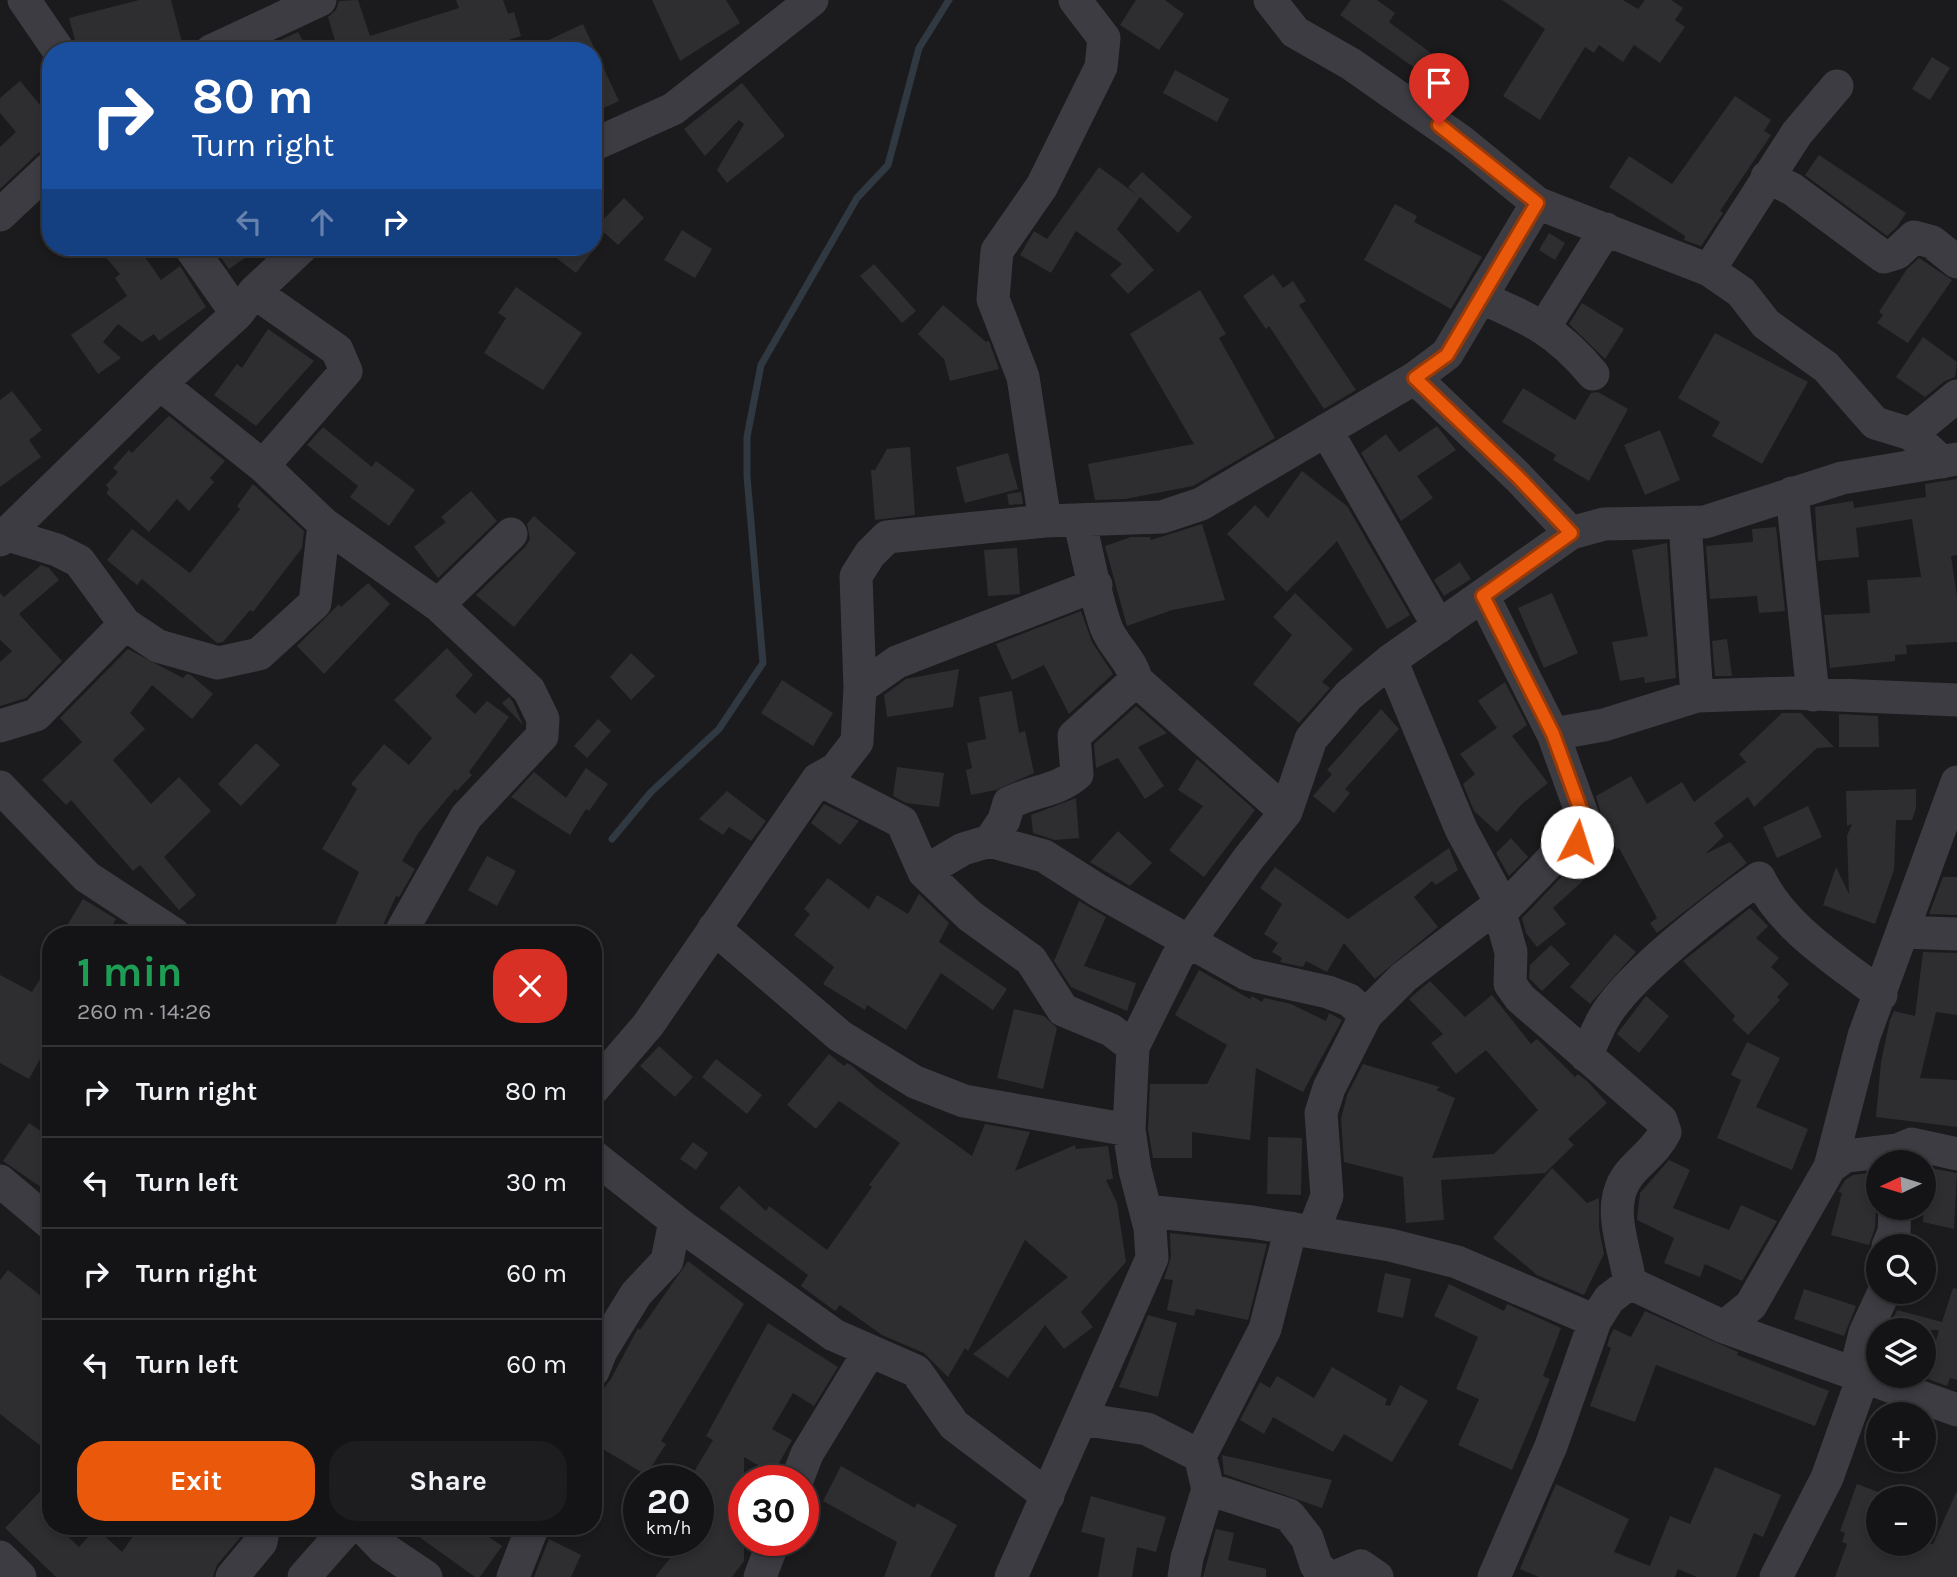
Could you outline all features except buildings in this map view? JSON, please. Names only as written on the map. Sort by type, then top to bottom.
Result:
[{"type":"street","points":[[24,0],[53,42]]},
{"type":"street","points":[[230,42],[320,0]]},
{"type":"street","points":[[602,141],[673,109],[812,0]]},
{"type":"street","points":[[1045,521],[1023,377],[993,299],[998,251],[1042,186],[1101,67],[1104,38],[1075,0]]},
{"type":"street","points":[[1270,0],[1295,32],[1351,64],[1450,133],[1537,203],[1709,270],[1741,292],[1766,324],[1826,367],[1875,423],[1911,434],[1949,460]]},
{"type":"street","points":[[1709,270],[1797,133],[1837,86]]},
{"type":"street","points":[[0,215],[42,175]]},
{"type":"street","points":[[1767,177],[1792,189],[1884,257],[1897,253],[1914,237],[1932,242],[1957,262]]},
{"type":"street","points":[[602,1079],[648,1025],[818,779],[836,769],[858,742],[860,688],[856,576],[870,554],[887,537],[1045,521],[1161,516],[1202,504],[1415,378],[1447,355],[1537,203]]},
{"type":"street","points":[[1545,326],[1606,229]]},
{"type":"street","points":[[199,256],[245,303],[337,350],[346,370],[263,466]]},
{"type":"street","points":[[2,537],[293,256]]},
{"type":"street","points":[[1482,298],[1545,326],[1572,349],[1593,374]]},
{"type":"street","points":[[1415,378],[1518,477],[1571,533]]},
{"type":"street","points":[[160,384],[263,466],[324,524],[438,605],[529,690],[543,719],[542,736],[466,817],[405,926]]},
{"type":"street","points":[[1911,434],[1957,396]]},
{"type":"street","points":[[1326,430],[1439,627]]},
{"type":"street","points":[[1012,1577],[1152,1258],[1146,1211],[1135,1170],[1129,1130],[1133,1047],[1148,1011],[1188,942],[1248,859],[1286,813],[1311,740],[1349,695],[1391,660],[1571,533],[1604,524],[1705,522],[1842,478],[1949,460]]},
{"type":"street","points":[[1792,493],[1813,695]]},
{"type":"street","points":[[1079,520],[1106,627],[1117,649],[1134,670],[1136,680],[1286,813]]},
{"type":"street","points":[[1685,523],[1697,696]]},
{"type":"street","points":[[2,537],[57,550],[79,561],[125,624],[158,646],[218,663],[259,654],[315,603],[324,524]]},
{"type":"street","points":[[438,605],[511,534]]},
{"type":"street","points":[[860,688],[897,662],[1096,585]]},
{"type":"street","points":[[1184,1577],[1187,1558],[1208,1489],[1200,1456],[1265,1329],[1302,1230],[1327,1196],[1321,1113],[1329,1088],[1366,1016],[1404,977],[1501,908],[1557,854],[1577,842],[1586,825],[1553,734],[1483,596]]},
{"type":"street","points":[[0,726],[36,715],[125,624]]},
{"type":"street","points":[[1391,660],[1461,829],[1501,908],[1511,951],[1510,984],[1520,998],[1661,1120],[1665,1132],[1660,1143],[1628,1175],[1617,1193],[1618,1226],[1630,1283]]},
{"type":"street","points":[[990,841],[1004,820],[1009,803],[1027,793],[1065,785],[1077,775],[1074,736],[1136,680]]},
{"type":"street","points":[[1553,734],[1604,725],[1697,696],[1813,695],[1957,700]]},
{"type":"street","points":[[818,779],[902,822],[924,872],[970,916],[1031,960],[1063,1010],[1111,1030],[1133,1047]]},
{"type":"street","points":[[1724,1327],[1751,1305],[1830,1167],[1864,1036],[1957,782]]},
{"type":"street","points":[[0,787],[87,877],[162,926]]},
{"type":"street","points":[[924,872],[963,849],[990,841],[1044,856],[1247,974],[1349,1000],[1366,1016]]},
{"type":"street","points":[[1586,1056],[1607,1012],[1643,974],[1729,900],[1759,878],[1766,893],[1793,926],[1881,995]]},
{"type":"street","points":[[713,929],[840,1036],[915,1082],[964,1101],[1129,1130]]},
{"type":"street","points":[[1902,932],[1957,934]]},
{"type":"street","points":[[1905,1150],[1912,1144],[1957,1154]]},
{"type":"street","points":[[1830,1167],[1846,1156],[1866,1156]]},
{"type":"street","points":[[602,1163],[675,1221],[834,1335],[916,1371],[954,1425],[1048,1496]]},
{"type":"street","points":[[0,1181],[42,1216]]},
{"type":"street","points":[[1146,1211],[1302,1230],[1390,1245],[1457,1262],[1595,1321]]},
{"type":"street","points":[[602,1349],[636,1294],[667,1261],[675,1221]]},
{"type":"street","points":[[1494,1577],[1551,1446],[1595,1321],[1609,1299],[1630,1283]]},
{"type":"street","points":[[1630,1283],[1724,1327],[1957,1410]]},
{"type":"street","points":[[1776,1577],[1827,1478],[1863,1377],[1859,1357],[1879,1304]]},
{"type":"street","points":[[803,1465],[869,1352]]},
{"type":"street","points":[[1081,1419],[1147,1429],[1200,1456]]},
{"type":"street","points":[[1208,1489],[1289,1516],[1307,1538],[1316,1565],[1327,1577]]},
{"type":"street","points":[[232,1577],[261,1542],[262,1535]]},
{"type":"street","points":[[304,1577],[341,1535]]},
{"type":"street","points":[[371,1535],[383,1548],[426,1577]]},
{"type":"street","points":[[513,1577],[529,1535]]},
{"type":"street","points":[[760,1577],[768,1556]]},
{"type":"street","points":[[0,1558],[20,1577]]},
{"type":"street","points":[[1335,1577],[1361,1566],[1377,1577]]},
{"type":"waterway","points":[[612,839],[651,792],[719,729],[763,663],[747,476],[747,437],[761,365],[857,198],[888,165],[919,48],[949,0]]},
{"type":"route","points":[[1439,125],[1537,203],[1469,322],[1447,355],[1415,378],[1518,477],[1571,533],[1483,596],[1553,734],[1586,825],[1577,842]]}]
